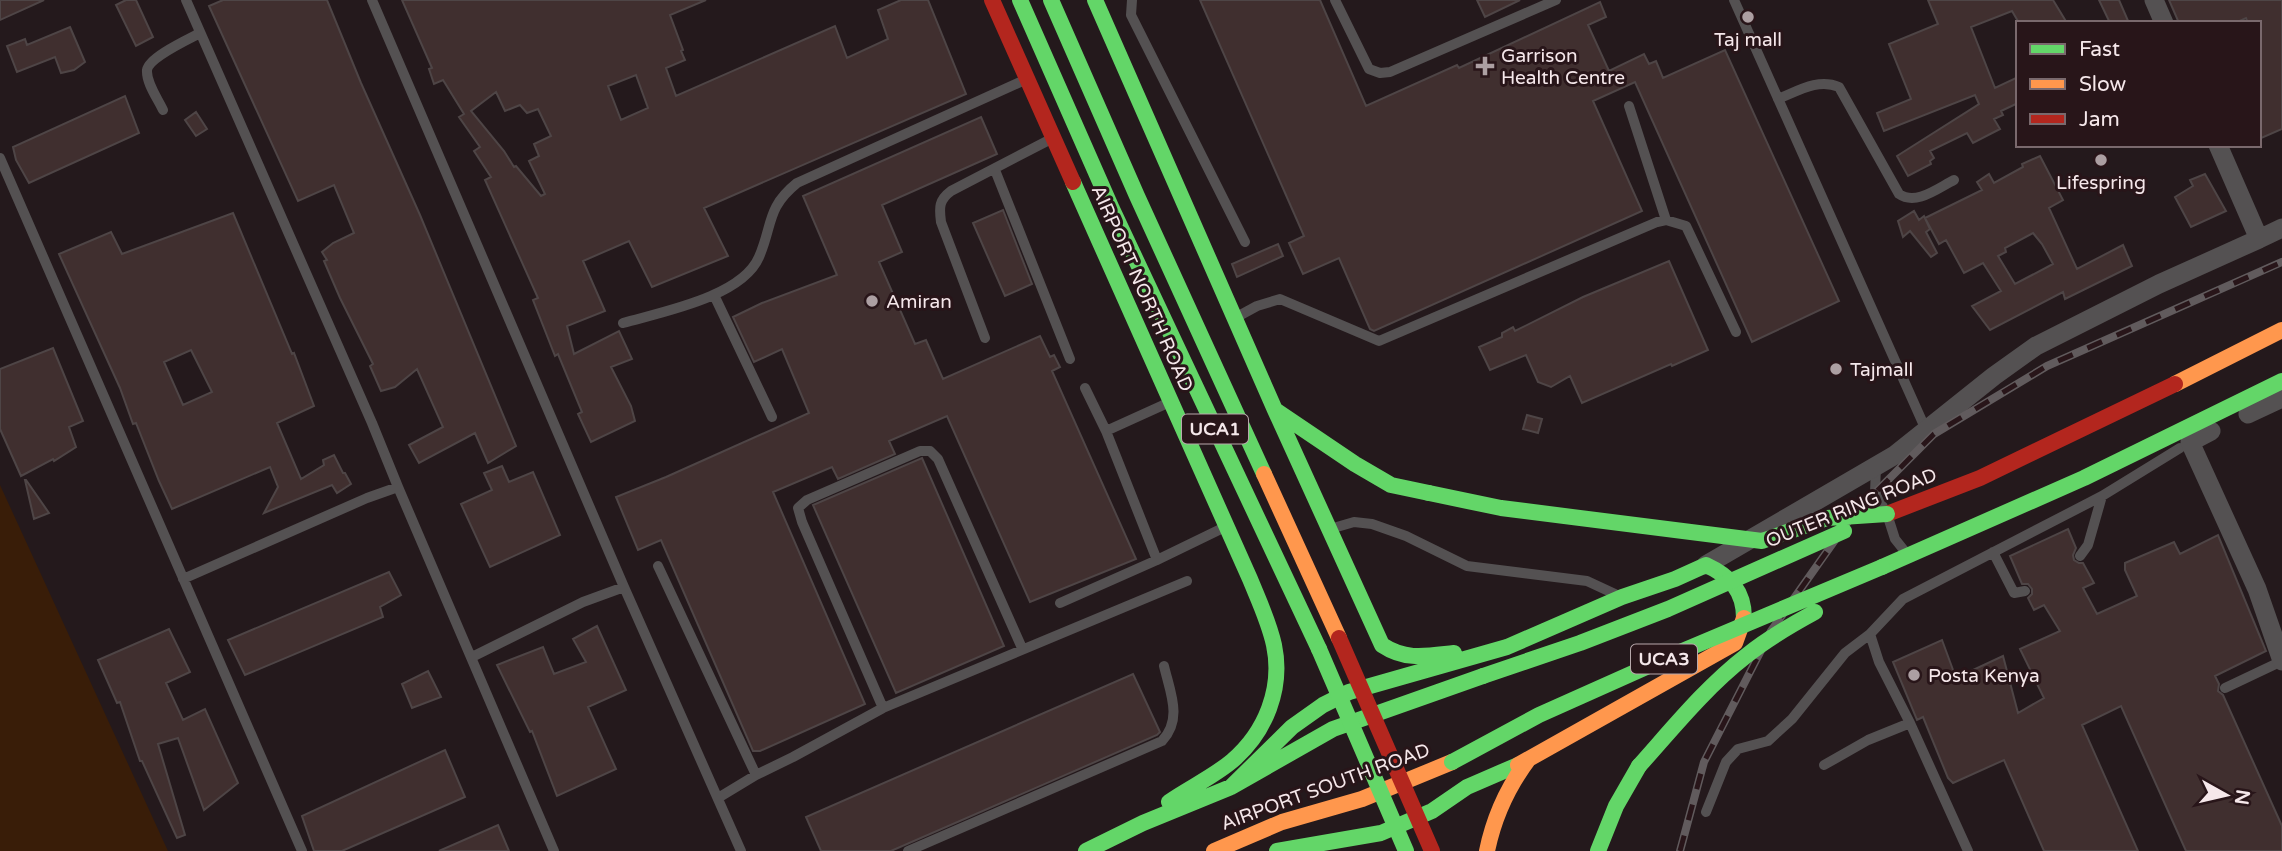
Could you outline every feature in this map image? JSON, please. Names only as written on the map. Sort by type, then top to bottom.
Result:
[{"type":"main road","name":"AIRPORT NORTH ROAD","points":[[992,0],[1250,579],[1274,645],[1277,677],[1274,696],[1264,723],[1234,759],[1143,823]]},
{"type":"main road","name":"AIRPORT NORTH ROAD","points":[[1020,0],[1112,209],[1319,649],[1406,851]]},
{"type":"main road","name":"AIRPORT NORTH ROAD","points":[[1051,0],[1137,196],[1339,638],[1432,851]]},
{"type":"main road","name":"UCA1","points":[[1095,0],[1275,410],[1382,645],[1394,654],[1406,658],[1507,647],[1622,597],[1706,565]]},
{"type":"main road","name":"OUTER RING ROAD","points":[[1426,696],[1580,643],[1668,609],[1886,514],[1980,478],[2282,330]]},
{"type":"main road","name":"UCA3","points":[[1882,567],[2113,464],[2282,381]]},
{"type":"main road","points":[[1275,410],[1391,485],[1501,508],[1762,541],[1827,518],[1886,514]]},
{"type":"main road","points":[[1277,851],[1381,833],[1432,811],[1467,787],[1528,760],[1735,643],[1745,620],[1743,598],[1723,574],[1706,565]]},
{"type":"main road","points":[[1598,851],[1616,806],[1639,766],[1667,733],[1738,663],[1786,628],[1846,595],[1882,567]]},
{"type":"main road","name":"AIRPORT SOUTH ROAD","points":[[1214,851],[1282,822],[1362,799],[1452,762],[1551,710],[1882,567]]},
{"type":"main road","points":[[1231,787],[1292,727],[1323,705],[1349,692],[1507,647]]},
{"type":"main road","name":"AIRPORT SOUTH ROAD","points":[[1086,851],[1143,823],[1231,787],[1334,729],[1426,696]]},
{"type":"main road","points":[[1487,851],[1490,833],[1503,799],[1528,760]]},
{"type":"street","points":[[2154,0],[2163,21]]},
{"type":"street","points":[[2219,147],[2259,239]]},
{"type":"street","points":[[1706,565],[1895,455],[2036,346],[2159,284],[2282,228]]},
{"type":"street","points":[[2282,398],[2190,442],[2257,589],[2282,661]]},
{"type":"lane","points":[[372,0],[624,587],[741,851]]},
{"type":"lane","points":[[1132,0],[1131,15],[1245,242]]},
{"type":"lane","points":[[1335,0],[1369,69],[1380,73],[1390,72],[1556,0]]},
{"type":"lane","points":[[1734,0],[1926,430]]},
{"type":"lane","points":[[188,1],[306,269],[554,851]]},
{"type":"lane","points":[[163,110],[150,83],[147,69],[159,56],[200,33]]},
{"type":"lane","points":[[623,323],[714,295],[742,280],[758,259],[772,211],[782,194],[797,183],[1028,79]]},
{"type":"lane","points":[[1778,99],[1813,85],[1832,84],[1839,87],[1899,194],[1905,198],[1917,198],[1954,180]]},
{"type":"lane","points":[[1629,106],[1666,220]]},
{"type":"lane","points":[[985,338],[941,222],[939,207],[942,198],[1054,138]]},
{"type":"lane","points":[[0,158],[302,851]]},
{"type":"lane","points":[[995,170],[1070,359]]},
{"type":"lane","points":[[1235,318],[1257,306],[1280,299],[1379,341],[1666,220],[1686,226],[1736,332]]},
{"type":"lane","points":[[714,295],[772,416]]},
{"type":"lane","points":[[1086,388],[1157,560]]},
{"type":"lane","points":[[1106,431],[1171,401]]},
{"type":"lane","points":[[1706,812],[1726,762],[1738,749],[1768,741],[1792,719],[1845,653],[1870,634],[1903,599],[2102,496],[2190,442]]},
{"type":"lane","points":[[883,708],[798,508],[807,500],[920,451],[930,451],[939,459],[1022,648]]},
{"type":"lane","points":[[1876,465],[1875,493],[1895,539],[1909,556]]},
{"type":"lane","points":[[184,579],[367,498],[398,487]]},
{"type":"lane","points":[[2080,556],[2088,545],[2102,496]]},
{"type":"lane","points":[[1329,529],[1354,522],[1372,524],[1406,536],[1467,566],[1587,581],[1622,597]]},
{"type":"lane","points":[[1060,603],[1226,526]]},
{"type":"lane","points":[[1993,552],[2014,593],[2025,591]]},
{"type":"lane","points":[[658,566],[757,775]]},
{"type":"lane","points":[[718,798],[883,708],[1187,581]]},
{"type":"lane","points":[[472,657],[583,603],[624,587]]},
{"type":"lane","points":[[1870,634],[1879,662],[1968,851]]},
{"type":"lane","points":[[2225,688],[2282,661]]},
{"type":"lane","points":[[908,851],[1162,741],[1170,733],[1175,713],[1164,666]]},
{"type":"lane","points":[[1824,765],[1868,740],[1910,723]]},
{"type":"shaded area","points":[[0,485],[168,851],[0,851]]},
{"type":"building","points":[[0,0],[44,0],[0,20]]},
{"type":"building","points":[[126,0],[136,0],[153,37],[136,46],[116,5]]},
{"type":"building","points":[[223,0],[327,0],[516,446],[488,463],[475,433],[419,463],[409,445],[443,427],[417,369],[395,387],[381,391],[370,366],[373,364],[340,298],[322,252],[333,243],[354,233],[334,185],[298,201],[209,6]]},
{"type":"building","points":[[402,0],[706,0],[670,15],[685,60],[666,68],[676,96],[835,26],[847,58],[888,39],[878,10],[901,0],[928,0],[966,94],[704,208],[728,256],[652,287],[629,241],[583,261],[605,311],[567,326],[574,354],[619,331],[632,359],[611,367],[631,406],[635,421],[591,442],[578,414],[582,412],[558,354],[555,356],[533,300],[538,298],[485,180],[491,177],[474,151],[480,147],[459,117],[464,114],[443,80],[434,84],[429,69],[432,68]],"holes":[[[636,75],[648,108],[621,120],[608,86]],[[496,92],[505,111],[520,105],[527,113],[538,109],[551,136],[534,144],[539,156],[529,161],[545,194],[541,196],[516,166],[514,167],[471,111]]]},
{"type":"building","points":[[1200,0],[1320,0],[1366,106],[1457,65],[1459,68],[1600,2],[1606,17],[1588,25],[1609,71],[1644,54],[1649,64],[1656,61],[1663,78],[1725,50],[1839,301],[1752,342],[1635,82],[1593,101],[1642,211],[1374,331],[1370,329],[1339,258],[1303,274],[1289,243],[1304,236]]},
{"type":"building","points":[[1477,0],[1520,0],[1485,17]]},
{"type":"building","points":[[1928,0],[2053,0],[2066,21],[2018,21],[2012,11],[1971,27],[1995,88],[2016,78],[2016,104],[2001,111],[2003,115],[1994,119],[2000,129],[1973,143],[1967,133],[1930,151],[1934,158],[1930,161],[1931,164],[1908,176],[1897,156],[1979,104],[1975,95],[1884,131],[1877,113],[1911,99],[1889,44],[1938,24]]},
{"type":"building","points":[[2099,0],[2119,0],[2128,21],[2109,21]]},
{"type":"building","points":[[2169,0],[2282,0],[2282,129],[2261,138],[2261,21],[2247,21],[2246,18],[2239,21],[2178,21]]},
{"type":"building","points":[[70,27],[85,62],[74,70],[61,73],[55,57],[17,72],[7,46],[25,39],[27,45]]},
{"type":"building","points":[[125,96],[139,133],[29,183],[16,160],[13,147]]},
{"type":"building","points":[[196,112],[207,129],[196,136],[185,120]]},
{"type":"building","points":[[981,117],[997,154],[882,205],[902,252],[879,262],[915,344],[926,340],[943,379],[1040,336],[1050,357],[1054,355],[1060,367],[1052,371],[1136,559],[1030,602],[947,416],[889,441],[895,454],[838,479],[832,467],[773,492],[865,704],[760,751],[753,751],[661,540],[638,550],[616,497],[809,413],[782,349],[754,362],[733,317],[762,303],[837,275],[803,196]]},
{"type":"building","points":[[2040,156],[2063,200],[2049,208],[2077,269],[2123,245],[2132,266],[2065,299],[2063,292],[1990,330],[1972,306],[2001,291],[1983,263],[1964,273],[1946,240],[1939,244],[1925,218],[1982,190],[1977,182],[1989,174],[1994,183],[2023,167],[2022,164]],"holes":[[[2033,233],[2053,264],[2015,284],[1998,256],[2006,252],[2005,248]]]},
{"type":"building","points":[[2205,174],[2226,211],[2191,227],[2175,197],[2193,186],[2190,180]]},
{"type":"building","points":[[1003,210],[1032,284],[1005,296],[973,223]]},
{"type":"building","points":[[1914,211],[1919,220],[1924,216],[1930,229],[1926,232],[1937,253],[1931,257],[1910,231],[1903,237],[1898,221]]},
{"type":"building","points":[[233,213],[314,406],[277,423],[301,479],[324,465],[323,460],[334,455],[351,484],[337,493],[332,485],[264,513],[278,487],[270,467],[172,509],[59,254],[111,232],[122,254]],"holes":[[[191,350],[212,392],[183,405],[164,362]]]},
{"type":"building","points":[[1278,244],[1283,256],[1237,277],[1232,264]]},
{"type":"building","points":[[1669,261],[1708,350],[1582,403],[1570,376],[1551,387],[1538,382],[1526,355],[1490,370],[1479,347],[1502,337],[1502,333],[1513,327],[1515,331],[1583,297]]},
{"type":"building","points":[[53,348],[83,421],[69,427],[76,447],[54,461],[53,459],[21,476],[0,429],[0,369]]},
{"type":"building","points":[[1527,415],[1542,419],[1538,433],[1523,429]]},
{"type":"building","points":[[922,458],[1004,646],[896,693],[813,505]]},
{"type":"building","points":[[502,466],[509,482],[533,472],[560,535],[490,567],[461,504],[492,490],[484,473]]},
{"type":"building","points":[[26,480],[49,513],[34,519]]},
{"type":"building","points":[[2068,529],[2076,548],[2074,560],[2083,563],[2094,583],[2083,588],[2097,614],[2137,596],[2125,570],[2125,563],[2174,542],[2180,554],[2218,535],[2266,651],[2215,676],[2219,684],[2218,691],[2223,695],[2282,826],[2282,851],[2186,851],[2121,706],[2082,725],[2138,851],[2044,851],[2004,760],[1953,783],[1948,778],[1923,717],[1917,720],[1893,662],[1942,640],[1956,678],[2003,656],[2018,713],[2044,698],[2020,649],[2060,631],[2044,605],[2034,610],[2028,598],[2032,589],[2028,584],[2022,584],[2010,556]]},
{"type":"building","points":[[389,572],[401,595],[380,607],[383,617],[245,675],[228,640]]},
{"type":"building","points":[[597,626],[626,690],[588,707],[616,769],[557,796],[532,731],[530,732],[497,665],[543,647],[554,674],[586,662],[573,639]]},
{"type":"building","points":[[169,629],[190,672],[166,683],[183,720],[205,709],[238,783],[204,810],[178,738],[158,744],[185,835],[177,838],[140,761],[120,702],[117,703],[98,660]]},
{"type":"building","points":[[428,671],[441,697],[412,708],[402,684]]},
{"type":"building","points":[[1133,674],[1160,732],[1157,735],[891,851],[821,851],[806,817]]},
{"type":"building","points":[[445,750],[465,797],[342,851],[314,851],[302,816]]},
{"type":"building","points":[[498,825],[509,851],[439,851]]},
{"type":"railway","points":[[1680,851],[1704,762],[1771,631],[1852,516],[1934,434],[2047,366],[2282,262]]},
{"type":"traffic: fast","points":[[1020,0],[1112,209],[1319,649]]},
{"type":"traffic: fast","points":[[1051,0],[1264,474]]},
{"type":"traffic: fast","points":[[1095,0],[1275,410],[1382,645],[1408,655],[1454,653]]},
{"type":"traffic: fast","points":[[1073,182],[1250,579],[1274,645],[1274,693],[1263,723],[1254,737],[1225,767],[1169,802]]},
{"type":"traffic: fast","points":[[1882,567],[2084,478],[2282,381]]},
{"type":"traffic: fast","points":[[1275,410],[1391,485],[1429,493]]},
{"type":"traffic: fast","points":[[1429,493],[1501,508],[1762,541],[1827,518],[1887,514]]},
{"type":"traffic: fast","points":[[1483,676],[1668,609],[1844,531]]},
{"type":"traffic: fast","points":[[1231,787],[1292,727],[1323,705],[1349,692],[1507,647],[1622,597],[1706,565],[1729,579],[1738,592],[1744,618]]},
{"type":"traffic: fast","points":[[1452,762],[1539,715],[1882,567]]},
{"type":"traffic: fast","points":[[1639,766],[1690,708],[1731,668],[1771,638],[1815,612]]},
{"type":"traffic: fast","points":[[1319,649],[1406,851]]},
{"type":"traffic: fast","points":[[1086,851],[1143,823],[1231,787],[1333,729],[1483,676]]},
{"type":"traffic: fast","points":[[1277,851],[1381,833],[1432,811],[1467,787],[1518,765]]},
{"type":"traffic: fast","points":[[1598,851],[1616,806],[1639,766]]},
{"type":"traffic: slow","points":[[2175,384],[2282,330]]},
{"type":"traffic: slow","points":[[1264,474],[1339,638]]},
{"type":"traffic: slow","points":[[1518,765],[1735,643],[1744,618]]},
{"type":"traffic: slow","points":[[1487,851],[1502,803],[1528,760]]},
{"type":"traffic: slow","points":[[1214,851],[1282,822],[1362,799],[1452,762]]},
{"type":"traffic: jam","points":[[992,0],[1073,182]]},
{"type":"traffic: jam","points":[[1887,514],[1980,478],[2175,384]]},
{"type":"traffic: jam","points":[[1339,638],[1432,851]]},
{"type":"place","name":"Taj mall","points":[[1748,17]]},
{"type":"place","name":"Garrison Health Centre","points":[[1485,66]]},
{"type":"place","name":"Lifespring","points":[[2101,160]]},
{"type":"place","name":"Amiran","points":[[872,301]]},
{"type":"place","name":"Tajmall","points":[[1836,369]]},
{"type":"place","name":"Posta Kenya","points":[[1914,675]]}]
